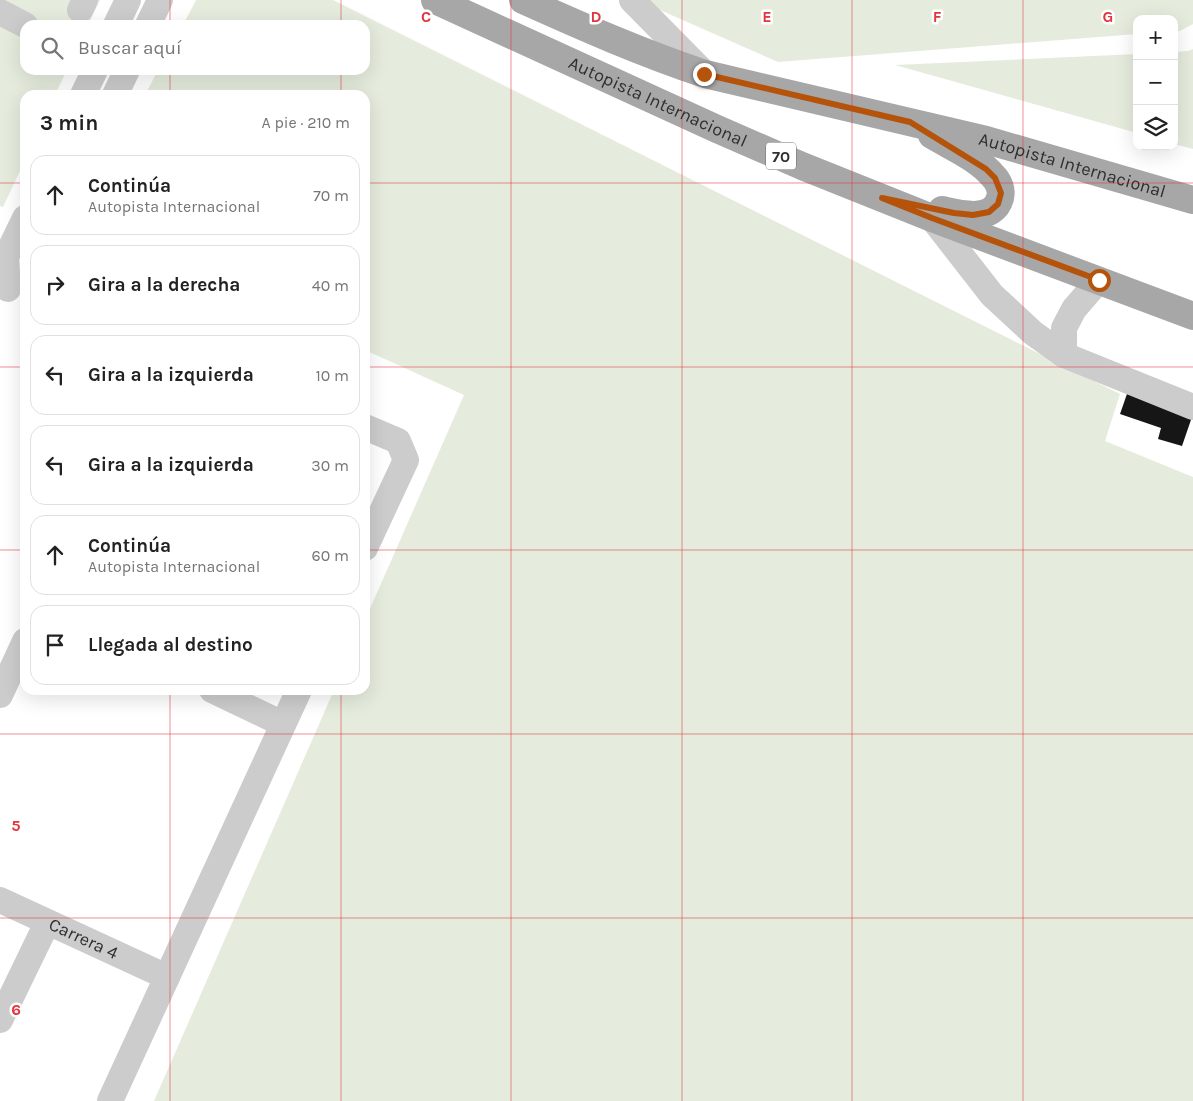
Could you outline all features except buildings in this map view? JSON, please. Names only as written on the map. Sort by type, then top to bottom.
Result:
[{"type":"main road","name":"Autopista Internacional","points":[[435,0],[717,129],[882,198],[1193,316]]},
{"type":"main road","name":"Autopista Internacional","points":[[523,0],[596,33],[665,61],[704,74],[986,140],[1193,200]]},
{"type":"main road","points":[[882,198],[954,213],[973,215],[989,212],[998,204],[1000,189],[992,174],[972,159],[910,122]]},
{"type":"street","points":[[118,20],[128,0]]},
{"type":"street","points":[[150,20],[160,0]]},
{"type":"street","points":[[632,0],[704,74]]},
{"type":"street","points":[[0,12],[20,22]]},
{"type":"street","points":[[85,90],[93,75]]},
{"type":"street","points":[[117,90],[125,75]]},
{"type":"street","points":[[932,218],[992,295],[1033,333],[1064,354],[1193,407]]},
{"type":"street","points":[[11,291],[10,259],[20,232]]},
{"type":"street","points":[[1064,354],[1064,328],[1074,309],[1099,280]]},
{"type":"street","points":[[370,429],[398,441],[406,460],[370,537]]},
{"type":"street","points":[[0,695],[20,652]]},
{"type":"street","points":[[223,695],[284,724]]},
{"type":"street","points":[[110,1101],[297,695]]},
{"type":"street","name":"Carrera 4","points":[[0,900],[167,977]]},
{"type":"street","points":[[0,1020],[47,923]]},
{"type":"green space","points":[[0,0],[100,0],[90,20],[20,20],[20,75],[65,75],[57,90],[20,90],[20,171],[3,207],[0,206]]},
{"type":"green space","points":[[196,0],[333,0],[1120,394],[1105,441],[1193,477],[1193,1101],[154,1101],[332,695],[370,695],[370,609],[464,395],[370,352],[370,90],[148,90],[155,75],[370,75],[370,20],[186,20]]},
{"type":"green space","points":[[637,0],[1193,0],[1193,24],[1180,31],[1178,31],[1178,15],[1133,15],[1133,34],[778,62]]},
{"type":"green space","points":[[1193,49],[1193,149],[1178,145],[1178,52]]},
{"type":"green space","points":[[1133,54],[1133,132],[895,65]]},
{"type":"route","points":[[704,74],[910,122],[992,174],[1000,189],[1000,199],[998,204],[985,214],[965,215],[882,198],[1099,280]]}]
